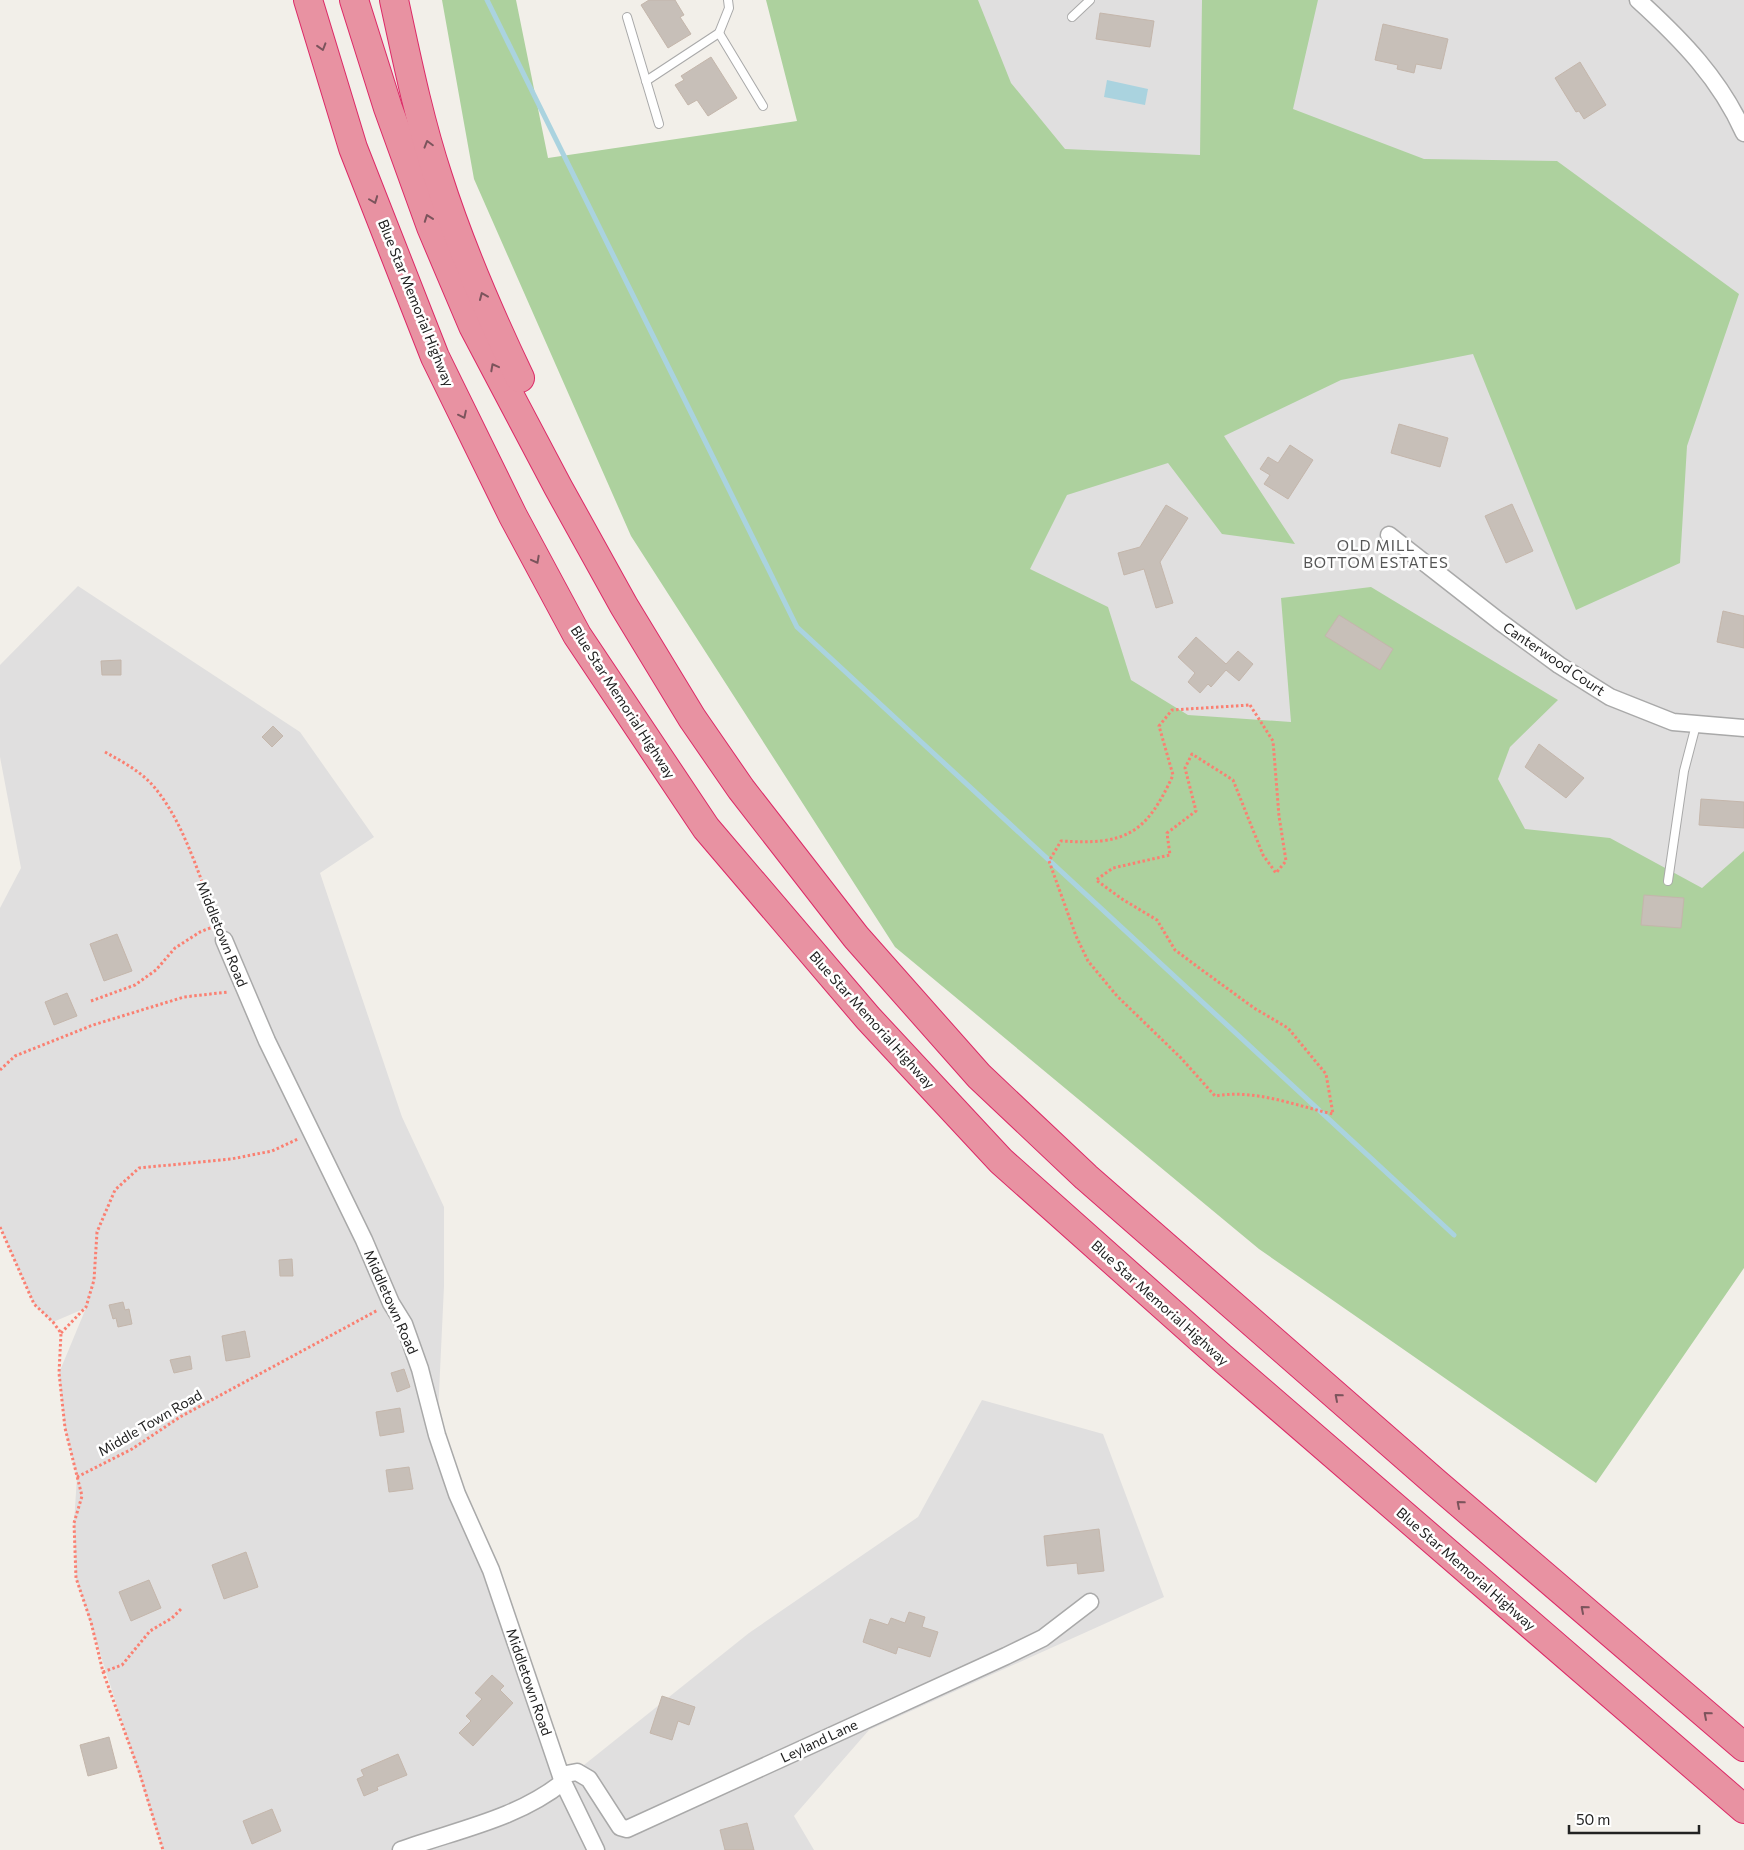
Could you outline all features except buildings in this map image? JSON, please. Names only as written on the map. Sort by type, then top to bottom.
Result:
[{"type":"highway","name":"Blue Star Memorial Highway","points":[[308,0],[353,148],[435,357],[513,516],[577,635],[706,828],[868,1018],[1001,1161],[1221,1358],[1744,1809]]},
{"type":"highway","points":[[354,0],[388,108],[450,272],[473,326],[558,488],[624,606],[682,702],[741,789],[856,937],[979,1076],[1100,1190],[1436,1483],[1744,1747]]},
{"type":"highway","points":[[394,0],[414,94],[438,177],[469,264],[551,444],[558,488]]},
{"type":"street","points":[[1638,0],[1680,38],[1731,103],[1744,134]]},
{"type":"street","name":"Canterwood Court","points":[[1389,535],[1559,665],[1610,697],[1673,722],[1744,728]]},
{"type":"street","name":"Middletown Road","points":[[221,932],[267,1041],[407,1333],[420,1369],[440,1444],[457,1494],[491,1570],[562,1778]]},
{"type":"street","name":"Leyland Lane","points":[[562,1778],[577,1772],[589,1779],[620,1827],[627,1829],[1043,1638],[1090,1602]]},
{"type":"street","points":[[401,1850],[510,1813],[544,1797],[562,1778],[596,1850]]},
{"type":"lane","points":[[646,81],[719,33],[728,8],[728,0]]},
{"type":"lane","points":[[1072,17],[1090,0]]},
{"type":"lane","points":[[627,18],[659,124]]},
{"type":"lane","points":[[719,33],[763,106]]},
{"type":"lane","points":[[1668,882],[1684,770],[1696,725]]},
{"type":"path","points":[[1250,705],[1273,741],[1278,816],[1286,860],[1276,873],[1263,856],[1233,780],[1192,754],[1185,768],[1196,810],[1167,833],[1170,855],[1113,868],[1096,880],[1122,899],[1157,920],[1175,950],[1254,1008],[1288,1028],[1326,1074],[1333,1114],[1294,1105],[1267,1095],[1231,1093],[1215,1096],[1180,1058],[1116,996],[1088,961],[1076,936],[1049,861],[1061,841],[1090,843],[1117,840],[1140,828],[1173,775],[1159,726],[1172,710],[1250,705]]},
{"type":"path","name":"Middletown Road","points":[[105,752],[134,768],[155,788],[177,824],[221,932]]},
{"type":"path","points":[[91,1001],[136,985],[156,970],[175,948],[200,932],[221,932]]},
{"type":"path","points":[[0,1070],[15,1056],[93,1025],[184,997],[229,992],[239,996],[252,1006]]},
{"type":"path","points":[[61,1333],[86,1307],[94,1280],[97,1232],[115,1190],[139,1168],[231,1159],[272,1151],[312,1133]]},
{"type":"path","points":[[0,1227],[34,1304],[54,1322],[61,1333],[59,1373],[64,1428],[82,1496],[74,1523],[76,1578],[91,1622],[102,1672],[139,1771],[163,1850]]},
{"type":"path","name":"Middle Town Road","points":[[77,1477],[132,1449],[180,1417],[391,1303]]},
{"type":"path","points":[[102,1672],[122,1665],[150,1631],[172,1618],[181,1609]]},
{"type":"shaded area","points":[[939,0],[1744,0],[1744,1083],[905,610]]},
{"type":"shaded area","points":[[78,586],[300,732],[374,837],[320,873],[402,1117],[444,1207],[444,1286],[437,1435],[564,1781],[749,1633],[918,1517],[982,1400],[1103,1434],[1164,1597],[869,1730],[794,1816],[814,1850],[163,1850],[76,1578],[74,1523],[77,1477],[65,1428],[59,1373],[86,1308],[53,1322],[34,1304],[0,1227],[0,908],[21,868],[0,757],[0,665]]},
{"type":"green space","points":[[442,0],[516,0],[548,158],[797,121],[766,0],[978,0],[1011,83],[1065,149],[1200,155],[1202,0],[1318,0],[1293,109],[1424,159],[1557,161],[1739,294],[1687,446],[1680,563],[1576,610],[1473,354],[1341,380],[1224,436],[1295,544],[1222,534],[1168,463],[1067,495],[1030,569],[1108,607],[1131,680],[1188,715],[1291,722],[1281,598],[1371,587],[1558,700],[1510,747],[1498,779],[1525,829],[1610,838],[1702,888],[1744,851],[1744,1268],[1596,1483],[1259,1249],[895,947],[631,536],[474,179]]},
{"type":"water","points":[[1107,80],[1148,89],[1145,105],[1104,97]]},
{"type":"waterway","points":[[487,0],[797,627],[1454,1235]]},
{"type":"district","name":"OLD MILL BOTTOM ESTATES","points":[[1376,554]]}]
